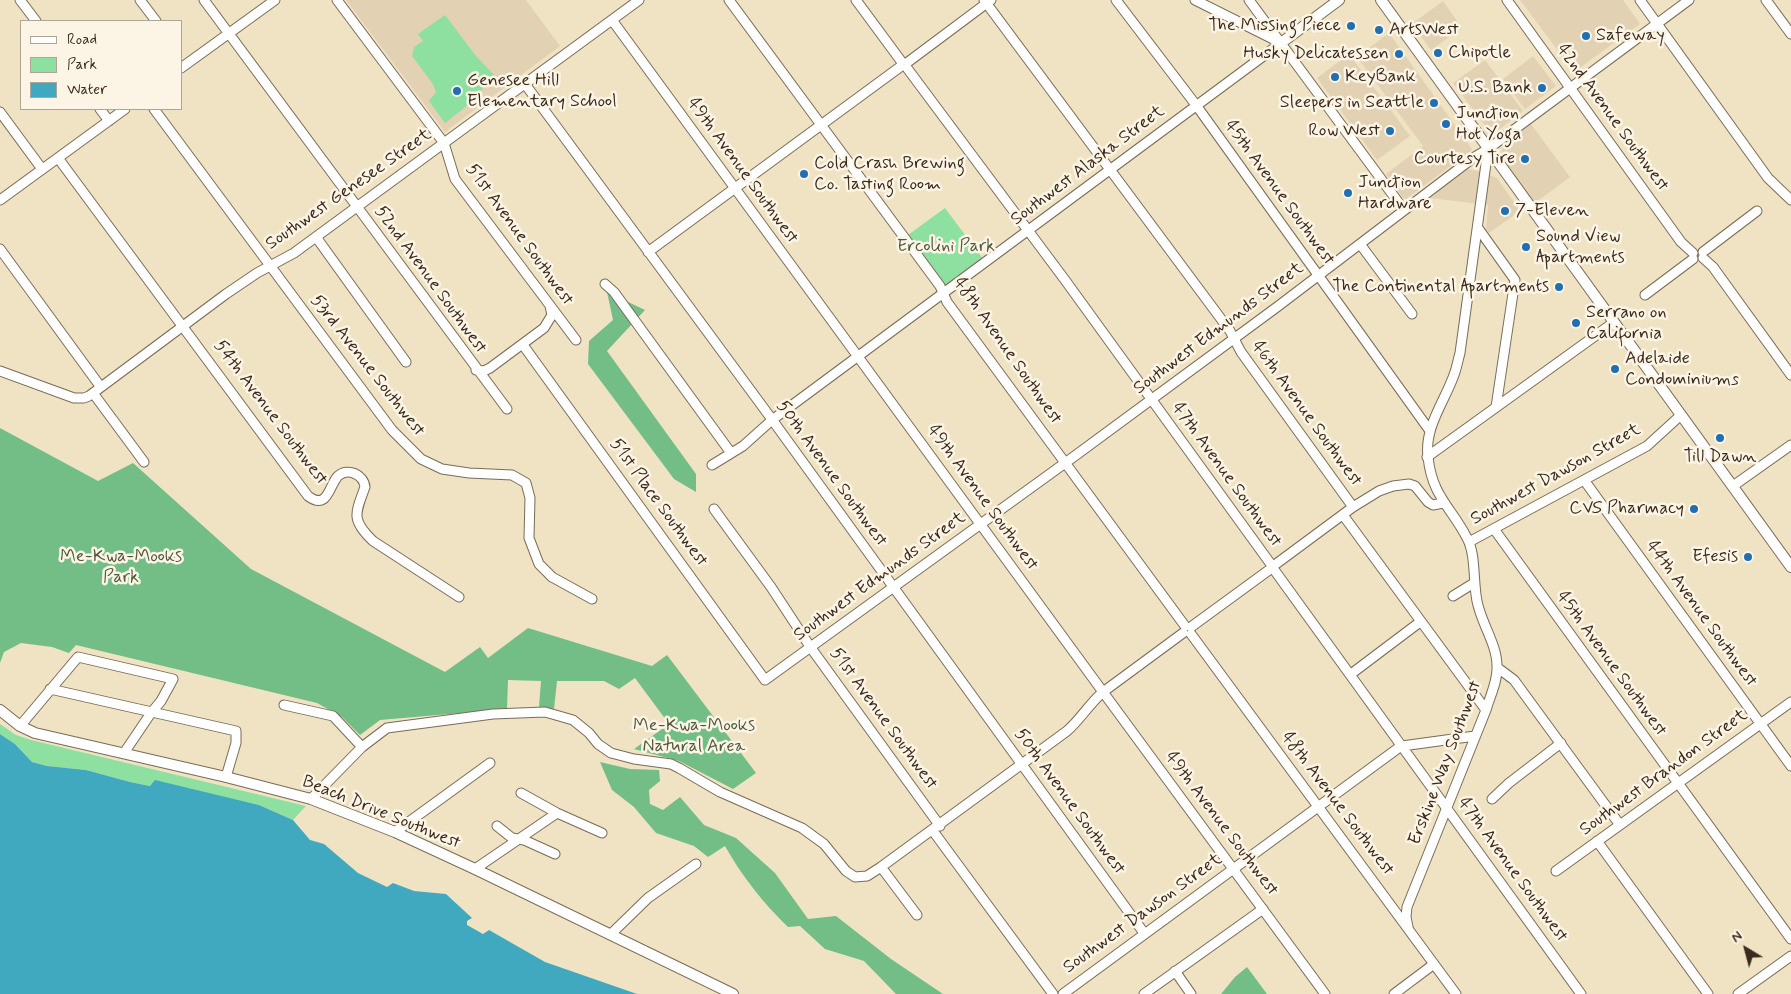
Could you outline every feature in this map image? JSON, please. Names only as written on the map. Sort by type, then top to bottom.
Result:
[{"type":"main road","name":"Southwest Alaska Street","points":[[1281,43],[1339,0]]},
{"type":"main road","points":[[1380,0],[1791,567]]},
{"type":"main road","name":"Beach Drive Southwest","points":[[0,710],[20,726],[35,733],[312,799],[395,832],[475,869],[733,994]]},
{"type":"street","points":[[20,0],[35,20]]},
{"type":"street","points":[[140,0],[155,20]]},
{"type":"street","name":"52nd Avenue Southwest","points":[[204,0],[507,410]]},
{"type":"street","points":[[184,66],[275,0]]},
{"type":"street","name":"51st Avenue Southwest","points":[[337,0],[444,143],[455,179],[576,340]]},
{"type":"street","name":"Southwest Genesee Street","points":[[0,371],[74,398],[84,398],[226,294],[270,266],[287,258],[639,0]]},
{"type":"street","name":"48th Avenue Southwest","points":[[729,0],[940,286],[947,302],[1456,994]]},
{"type":"street","name":"47th Avenue Southwest","points":[[856,0],[1028,231],[1351,674],[1581,994]]},
{"type":"street","name":"45th Avenue Southwest","points":[[1116,0],[1196,105],[1430,431]]},
{"type":"street","points":[[1195,0],[1281,43]]},
{"type":"street","points":[[1248,26],[1252,14],[1249,0]]},
{"type":"street","points":[[1249,0],[1404,210]]},
{"type":"street","name":"42nd Avenue Southwest","points":[[1507,0],[1693,256]]},
{"type":"street","points":[[1640,0],[1768,178],[1791,200]]},
{"type":"street","name":"Southwest Edmunds Street","points":[[765,680],[1234,339],[1473,158],[1488,149],[1688,0]]},
{"type":"street","points":[[1766,0],[1791,34]]},
{"type":"street","points":[[648,252],[987,1]]},
{"type":"street","name":"46th Avenue Southwest","points":[[987,1],[1230,331],[1241,352],[1353,508]]},
{"type":"street","name":"49th Avenue Southwest","points":[[612,20],[1326,994]]},
{"type":"street","name":"Southwest Alaska Street","points":[[712,465],[743,446],[772,420],[1281,43]]},
{"type":"street","name":"50th Avenue Southwest","points":[[525,84],[772,420],[1144,933]]},
{"type":"street","points":[[101,110],[109,121]]},
{"type":"street","points":[[0,200],[124,110]]},
{"type":"street","name":"53rd Avenue Southwest","points":[[155,110],[392,430],[421,459],[442,469],[469,473],[512,474],[526,483],[530,498],[529,538],[539,564],[552,577],[592,599]]},
{"type":"street","points":[[0,112],[42,169]]},
{"type":"street","name":"Erskine Way Southwest","points":[[1408,928],[1407,907],[1486,710],[1498,668],[1482,620],[1474,584],[1469,542],[1443,503],[1434,485],[1428,457],[1430,431],[1455,373],[1460,354],[1488,149]]},
{"type":"street","name":"54th Avenue Southwest","points":[[58,158],[308,496],[318,500],[323,498],[328,494],[338,476],[351,472],[357,474],[365,483],[357,513],[357,520],[363,532],[373,541],[459,597]]},
{"type":"street","points":[[1703,255],[1757,212]]},
{"type":"street","points":[[1478,228],[1515,280],[1496,407]]},
{"type":"street","points":[[316,237],[406,362]]},
{"type":"street","points":[[1360,244],[1412,314]]},
{"type":"street","points":[[0,249],[100,386]]},
{"type":"street","points":[[1645,295],[1693,256],[1697,250],[1713,267],[1791,375]]},
{"type":"street","points":[[605,284],[614,292],[731,453]]},
{"type":"street","points":[[476,370],[490,368],[544,328],[552,315],[550,306]]},
{"type":"street","points":[[1428,457],[1613,323]]},
{"type":"street","name":"51st Place Southwest","points":[[523,345],[765,680]]},
{"type":"street","points":[[93,392],[144,462]]},
{"type":"street","name":"Southwest Dawson Street","points":[[1469,542],[1647,446],[1681,416]]},
{"type":"street","points":[[1733,486],[1791,445]]},
{"type":"street","name":"44th Avenue Southwest","points":[[1584,480],[1791,766]]},
{"type":"street","points":[[312,799],[362,747],[387,728],[526,711],[554,714],[573,720],[589,733],[598,744],[611,753],[634,759],[671,764],[720,792],[802,828],[824,844],[846,871],[855,877],[867,876],[936,828],[1076,724],[1103,692],[1343,515],[1379,491],[1393,486],[1410,484],[1420,491],[1428,502],[1433,505],[1443,503]]},
{"type":"street","name":"51st Avenue Southwest","points":[[714,509],[771,587],[811,648],[1053,994]]},
{"type":"street","name":"46th Avenue Southwest","points":[[1343,515],[1486,710]]},
{"type":"street","name":"45th Avenue Southwest","points":[[1494,529],[1791,939]]},
{"type":"street","points":[[1453,596],[1474,584]]},
{"type":"street","points":[[1351,674],[1420,622]]},
{"type":"street","points":[[20,726],[78,656],[173,679],[161,701],[124,753]]},
{"type":"street","points":[[1498,668],[1514,680],[1620,825]]},
{"type":"street","points":[[50,689],[236,731],[236,743],[226,777]]},
{"type":"street","name":"Southwest Brandon Street","points":[[1556,871],[1791,702]]},
{"type":"street","points":[[284,705],[333,716],[362,747]]},
{"type":"street","name":"Southwest Dawson Street","points":[[1063,994],[1402,746],[1475,736]]},
{"type":"street","points":[[1492,799],[1509,783],[1561,744]]},
{"type":"street","points":[[395,832],[490,764]]},
{"type":"street","points":[[521,793],[557,813],[602,834]]},
{"type":"street","points":[[475,869],[557,813]]},
{"type":"street","points":[[497,826],[512,838],[519,839],[555,854]]},
{"type":"street","points":[[1597,841],[1708,994]]},
{"type":"street","points":[[611,934],[648,898],[696,864]]},
{"type":"street","points":[[882,867],[918,915]]},
{"type":"street","points":[[1144,994],[1263,909]]},
{"type":"street","points":[[1738,994],[1791,956]]},
{"type":"street","points":[[1394,994],[1434,964]]},
{"type":"street","points":[[1175,972],[1191,994]]},
{"type":"shaded area","name":"Genesee Hill Elementary School","points":[[346,0],[526,0],[560,46],[445,132]]},
{"type":"shaded area","name":"Safeway","points":[[1520,0],[1623,0],[1640,24],[1574,72]]},
{"type":"shaded area","points":[[1443,1],[1462,28],[1431,50],[1412,24]]},
{"type":"shaded area","points":[[1389,33],[1472,149],[1406,199],[1402,197],[1386,174],[1423,146],[1357,57]]},
{"type":"shaded area","points":[[1349,54],[1410,136],[1377,160],[1317,78]]},
{"type":"shaded area","points":[[1533,56],[1556,86],[1525,109],[1503,79]]},
{"type":"shaded area","points":[[1485,60],[1523,111],[1492,135],[1453,83]]},
{"type":"shaded area","points":[[1531,124],[1570,177],[1535,203],[1500,155],[1504,145]]},
{"type":"shaded area","points":[[1467,169],[1497,178],[1520,211],[1489,233],[1486,229],[1488,205],[1430,198]]},
{"type":"green space","points":[[445,15],[476,56],[495,76],[473,101],[445,123],[429,101],[436,92],[433,84],[412,56],[414,47],[423,41],[418,34]]},
{"type":"green space","name":"Ercolini Park","points":[[945,208],[983,259],[946,286],[908,235]]},
{"type":"green space","points":[[607,292],[645,310],[607,351],[696,474],[696,492],[674,479],[588,364],[589,341],[613,320]]},
{"type":"green space","name":"Me-Kwa-Mooks Park","points":[[0,428],[98,481],[133,463],[251,569],[445,672],[480,647],[488,658],[528,628],[652,666],[667,655],[756,773],[733,789],[679,761],[634,749],[669,724],[635,678],[619,689],[604,681],[557,681],[554,709],[539,707],[541,681],[508,680],[507,709],[380,720],[360,735],[342,717],[317,703],[76,645],[69,653],[52,647],[21,643],[4,652],[0,663]]},
{"type":"green space","points":[[0,724],[16,735],[31,740],[306,806],[293,820],[259,805],[155,781],[150,786],[86,770],[47,766],[32,762],[15,744],[0,734]]},
{"type":"green space","points":[[600,762],[630,769],[659,770],[660,781],[649,790],[650,804],[663,810],[680,797],[704,825],[736,838],[775,873],[808,919],[836,916],[891,959],[943,994],[896,994],[864,961],[825,949],[800,926],[788,927],[754,889],[738,868],[725,846],[708,857],[694,846],[656,833],[634,807],[612,790]]},
{"type":"green space","points":[[1247,967],[1267,994],[1221,994],[1235,977]]},
{"type":"water","points":[[0,734],[15,744],[32,762],[47,766],[86,770],[150,786],[155,780],[259,805],[293,820],[310,840],[324,844],[358,873],[387,887],[393,883],[414,891],[446,894],[472,918],[467,921],[467,925],[483,934],[489,930],[545,962],[637,994],[0,994]]},
{"type":"place","name":"The Missing Piece","points":[[1351,26]]},
{"type":"place","name":"ArtsWest","points":[[1379,30]]},
{"type":"place","name":"Safeway","points":[[1586,36]]},
{"type":"place","name":"Chipotle","points":[[1438,53]]},
{"type":"place","name":"Husky Delicatessen","points":[[1399,54]]},
{"type":"place","name":"KeyBank","points":[[1335,77]]},
{"type":"place","name":"U.S. Bank","points":[[1542,88]]},
{"type":"place","name":"Genesee Hill Elementary School","points":[[457,91]]},
{"type":"place","name":"Sleepers in Seattle","points":[[1434,103]]},
{"type":"place","name":"Junction Hot Yoga","points":[[1446,124]]},
{"type":"place","name":"Row West","points":[[1390,131]]},
{"type":"place","name":"Courtesy Tire","points":[[1525,159]]},
{"type":"place","name":"Cold Crash Brewing Co. Tasting Room","points":[[804,174]]},
{"type":"place","name":"Junction Hardware","points":[[1348,193]]},
{"type":"place","name":"7-Eleven","points":[[1505,211]]},
{"type":"place","name":"Sound View Apartments","points":[[1526,247]]},
{"type":"place","name":"The Continental Apartments","points":[[1559,287]]},
{"type":"place","name":"Serrano on California","points":[[1576,323]]},
{"type":"place","name":"Adelaide Condominiums","points":[[1615,369]]},
{"type":"place","name":"Till Dawn","points":[[1720,438]]},
{"type":"place","name":"CVS Pharmacy","points":[[1694,509]]},
{"type":"place","name":"Efesis","points":[[1748,557]]},
{"type":"park label","name":"Me-Kwa-Mooks Natural Area","points":[[694,736]]}]
